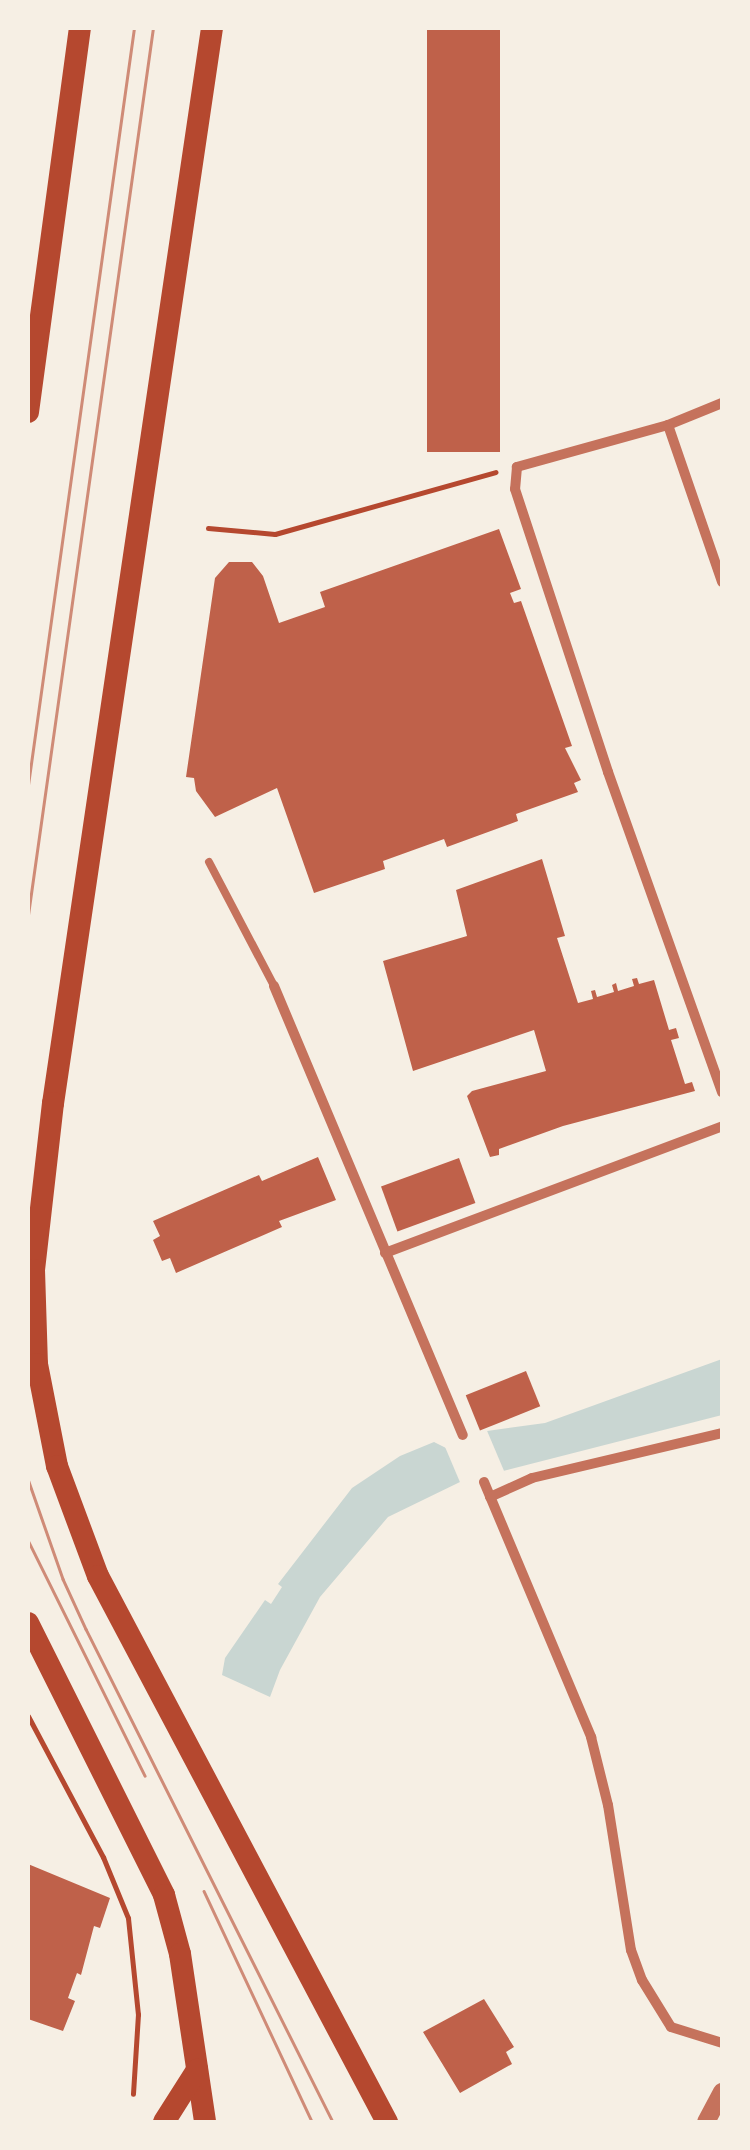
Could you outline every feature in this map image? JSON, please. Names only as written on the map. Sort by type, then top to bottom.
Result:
[{"type":"main road","points":[[28,412],[80,28]]},
{"type":"main road","points":[[212,28],[35,1192],[37,1364],[50,1437],[72,1510],[98,1576],[387,2122]]},
{"type":"main road","points":[[30,1636],[141,1842],[164,1895],[180,1954],[205,2122]]},
{"type":"main road","points":[[164,2122],[198,2070]]},
{"type":"street","points":[[722,404],[668,426],[517,466],[515,490],[608,772],[722,1092]]},
{"type":"street","points":[[668,426],[722,582]]},
{"type":"street","points":[[274,986],[462,1435]]},
{"type":"street","points":[[386,1253],[722,1126]]},
{"type":"street","points":[[490,1497],[532,1478],[722,1433]]},
{"type":"street","points":[[484,1482],[591,1738],[608,1804],[630,1950],[642,1980],[671,2026],[722,2042]]},
{"type":"lane","points":[[209,862],[274,986]]},
{"type":"path","points":[[208,528],[275,534],[517,466]]},
{"type":"path","points":[[28,1716],[103,1856],[128,1918],[138,2014],[133,2094]]},
{"type":"shaded area","points":[[722,1359],[722,1415],[460,1482],[388,1517],[320,1597],[280,1670],[270,1697],[222,1675],[225,1658],[265,1600],[271,1604],[282,1587],[278,1584],[352,1488],[400,1456],[434,1442],[446,1448],[487,1431],[545,1423]]},
{"type":"pier","points":[[485,1426],[505,1473],[464,1491],[444,1444]]},
{"type":"building","points":[[427,28],[500,28],[500,452],[427,452]]},
{"type":"building","points":[[499,529],[521,589],[510,593],[514,603],[521,601],[572,746],[565,748],[581,780],[574,783],[578,792],[516,814],[518,821],[447,847],[444,839],[383,861],[385,869],[314,893],[277,788],[215,817],[196,791],[194,778],[186,777],[215,578],[229,562],[252,562],[263,576],[279,623],[325,607],[320,592]]},
{"type":"building","points":[[542,859],[565,936],[557,938],[578,1003],[593,999],[591,991],[595,990],[597,997],[614,992],[612,985],[616,983],[618,991],[634,986],[632,979],[637,978],[639,984],[654,980],[669,1030],[676,1028],[679,1038],[671,1040],[685,1084],[692,1082],[695,1091],[563,1126],[499,1149],[499,1155],[490,1157],[467,1096],[472,1091],[546,1071],[534,1030],[413,1071],[383,961],[467,936],[456,890]]},
{"type":"building","points":[[318,1157],[336,1200],[279,1221],[282,1227],[176,1273],[170,1258],[162,1261],[153,1240],[160,1236],[153,1221],[259,1175],[262,1181]]},
{"type":"building","points":[[459,1158],[475,1203],[397,1231],[381,1186]]},
{"type":"building","points":[[526,1371],[540,1406],[480,1431],[466,1395]]},
{"type":"building","points":[[28,1864],[110,1898],[100,1928],[94,1926],[81,1975],[77,1973],[68,1998],[75,2001],[63,2031],[28,2019]]},
{"type":"building","points":[[484,1999],[514,2047],[506,2052],[512,2064],[460,2093],[423,2032]]},
{"type":"tram line","points":[[28,785],[134,28]]},
{"type":"tram line","points":[[28,915],[153,28]]},
{"type":"tram line","points":[[28,1479],[63,1579],[86,1629],[333,2122]]},
{"type":"tram line","points":[[28,1540],[145,1776]]},
{"type":"tram line","points":[[204,1891],[312,2122]]}]
